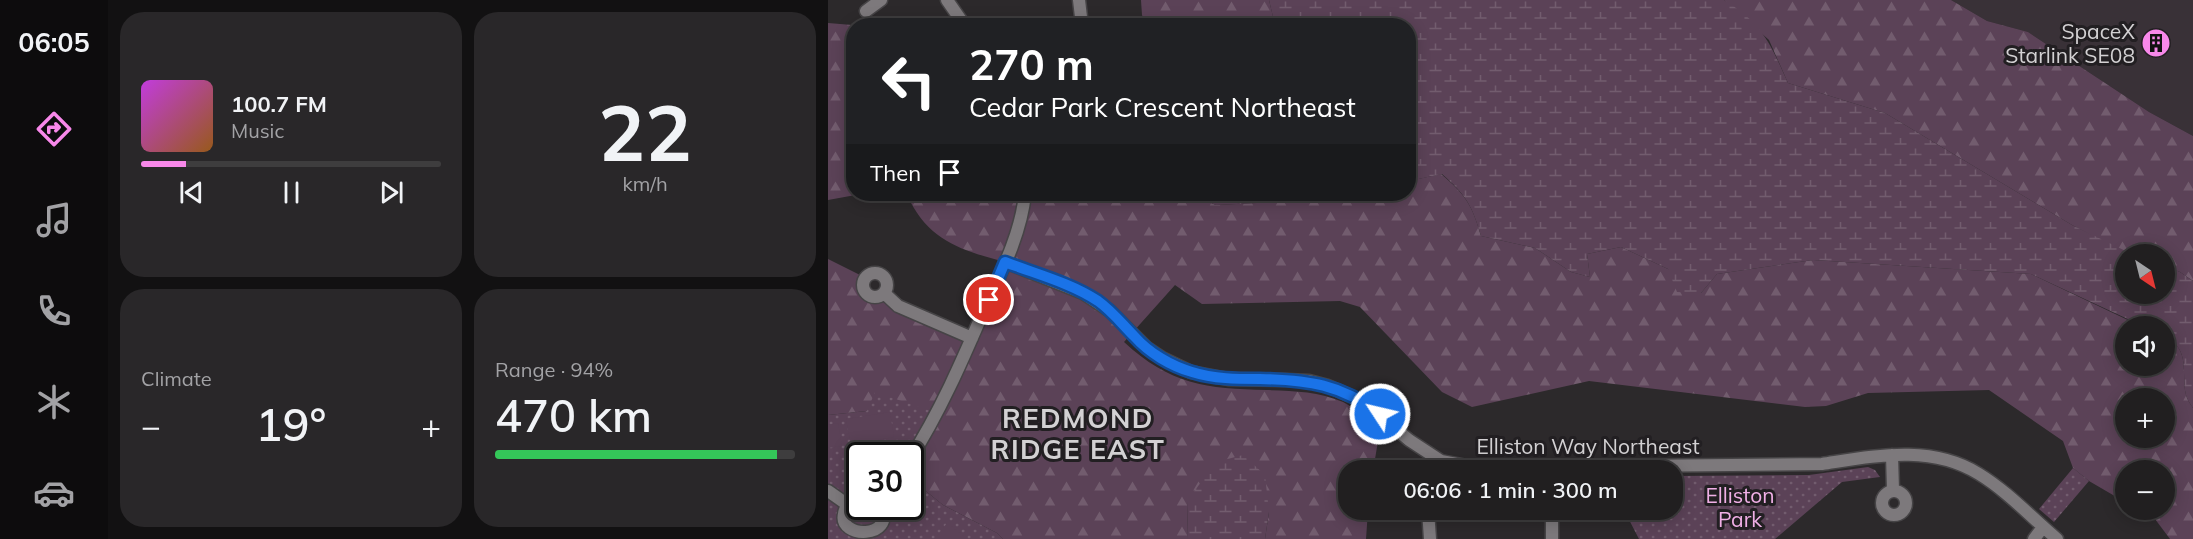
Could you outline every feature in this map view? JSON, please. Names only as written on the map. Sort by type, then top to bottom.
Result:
[{"type":"street","points":[[867,11],[882,0]]},
{"type":"street","points":[[946,0],[959,18]]},
{"type":"street","points":[[1079,0],[1081,18]]},
{"type":"street","points":[[921,442],[930,428],[1005,262],[1024,201]]},
{"type":"street","name":"Elliston Way Northeast","points":[[1005,262],[1098,301],[1110,310],[1147,348],[1176,366],[1191,372],[1221,378],[1297,380],[1328,386],[1364,402],[1433,460]]},
{"type":"street","points":[[884,293],[898,306],[972,338]]},
{"type":"street","name":"Elliston Way Northeast","points":[[1683,467],[1822,464],[1892,455],[1930,454],[1968,468],[1988,480],[2057,539]]},
{"type":"street","points":[[1892,455],[1893,490]]},
{"type":"street","points":[[828,490],[846,503]]},
{"type":"street","points":[[846,509],[843,517],[848,530],[853,534],[866,537],[882,535],[884,520]]},
{"type":"street","points":[[1429,520],[1430,539]]},
{"type":"street","points":[[1552,520],[1552,539]]},
{"type":"street","points":[[2034,539],[2043,527]]},
{"type":"shaded area","points":[[1951,0],[2193,0],[2193,136],[2149,112],[2028,32],[1987,21]]},
{"type":"green space","points":[[1141,0],[1269,0],[1273,18],[1143,18]]},
{"type":"green space","points":[[1269,0],[1724,0],[1757,26],[1770,45],[1788,83],[1885,113],[2072,225],[2115,246],[2115,304],[2175,304],[2175,270],[2193,281],[2193,408],[2186,395],[2182,355],[2175,344],[2175,316],[2121,316],[2031,274],[1813,260],[1717,274],[1701,293],[1677,292],[1668,269],[1621,247],[1587,254],[1590,277],[1571,272],[1535,248],[1481,236],[1467,201],[1442,174],[1416,180],[1416,18],[1273,18]]},
{"type":"green space","points":[[1724,0],[1951,0],[1987,21],[2028,32],[2149,112],[2193,136],[2193,281],[2175,270],[2175,244],[2115,244],[2115,247],[2072,225],[1885,113],[1788,83],[1769,40]]},
{"type":"green space","points":[[828,23],[846,24],[846,197],[828,200]]},
{"type":"green space","points":[[1441,174],[1457,188],[1467,201],[1481,236],[1535,248],[1571,272],[1590,277],[1587,254],[1621,247],[1668,269],[1701,293],[1717,274],[1813,260],[2031,274],[2119,316],[2115,316],[2115,376],[2175,376],[2175,344],[2179,348],[2182,355],[2186,395],[2193,408],[2193,539],[2170,539],[2156,520],[2175,520],[2175,460],[2115,460],[2115,496],[2089,481],[2073,468],[2063,441],[1989,390],[1868,393],[1826,406],[1805,407],[1589,381],[1472,407],[1442,392],[1360,307],[1340,301],[1202,304],[1175,285],[1124,342],[1141,356],[1173,375],[1207,385],[1305,392],[1334,398],[1353,408],[1380,429],[1375,460],[1338,460],[1338,520],[1367,520],[1366,539],[1265,539],[1269,512],[1187,501],[1188,539],[1003,539],[997,533],[943,505],[924,490],[924,442],[895,442],[867,411],[828,415],[828,259],[866,278],[864,290],[870,296],[881,295],[972,338],[1005,262],[976,254],[950,243],[928,226],[910,201],[1206,201],[1216,205],[1294,201],[1416,201],[1416,179]]},
{"type":"green space","points":[[1206,201],[1294,201],[1216,205]]},
{"type":"green space","points":[[875,392],[937,413],[919,442],[846,442],[846,520],[924,520],[924,490],[943,505],[997,533],[1003,539],[828,539],[828,415],[867,411]]},
{"type":"green space","points":[[890,412],[894,437],[867,442],[850,442],[846,419]]},
{"type":"green space","points":[[838,423],[842,446],[828,448],[828,425]]},
{"type":"green space","points":[[1243,455],[1265,475],[1269,512],[1265,539],[1188,539],[1187,501],[1216,462]]},
{"type":"green space","name":"Elliston Park","points":[[1868,467],[1875,470],[1880,477],[1842,482],[1775,539],[1639,539],[1629,520],[1683,520],[1683,476],[1809,475]]},
{"type":"green space","points":[[2073,468],[2089,481],[2054,522],[2039,509]]},
{"type":"green space","points":[[947,523],[968,539],[935,539]]},
{"type":"place","name":"SpaceX Starlink SE08","points":[[2156,43]]},
{"type":"district","name":"REDMOND RIDGE EAST","points":[[1078,434]]},
{"type":"route","points":[[989,300],[1005,262],[1098,301],[1110,310],[1147,348],[1176,366],[1191,372],[1228,379],[1308,381],[1347,393],[1380,414]]}]
